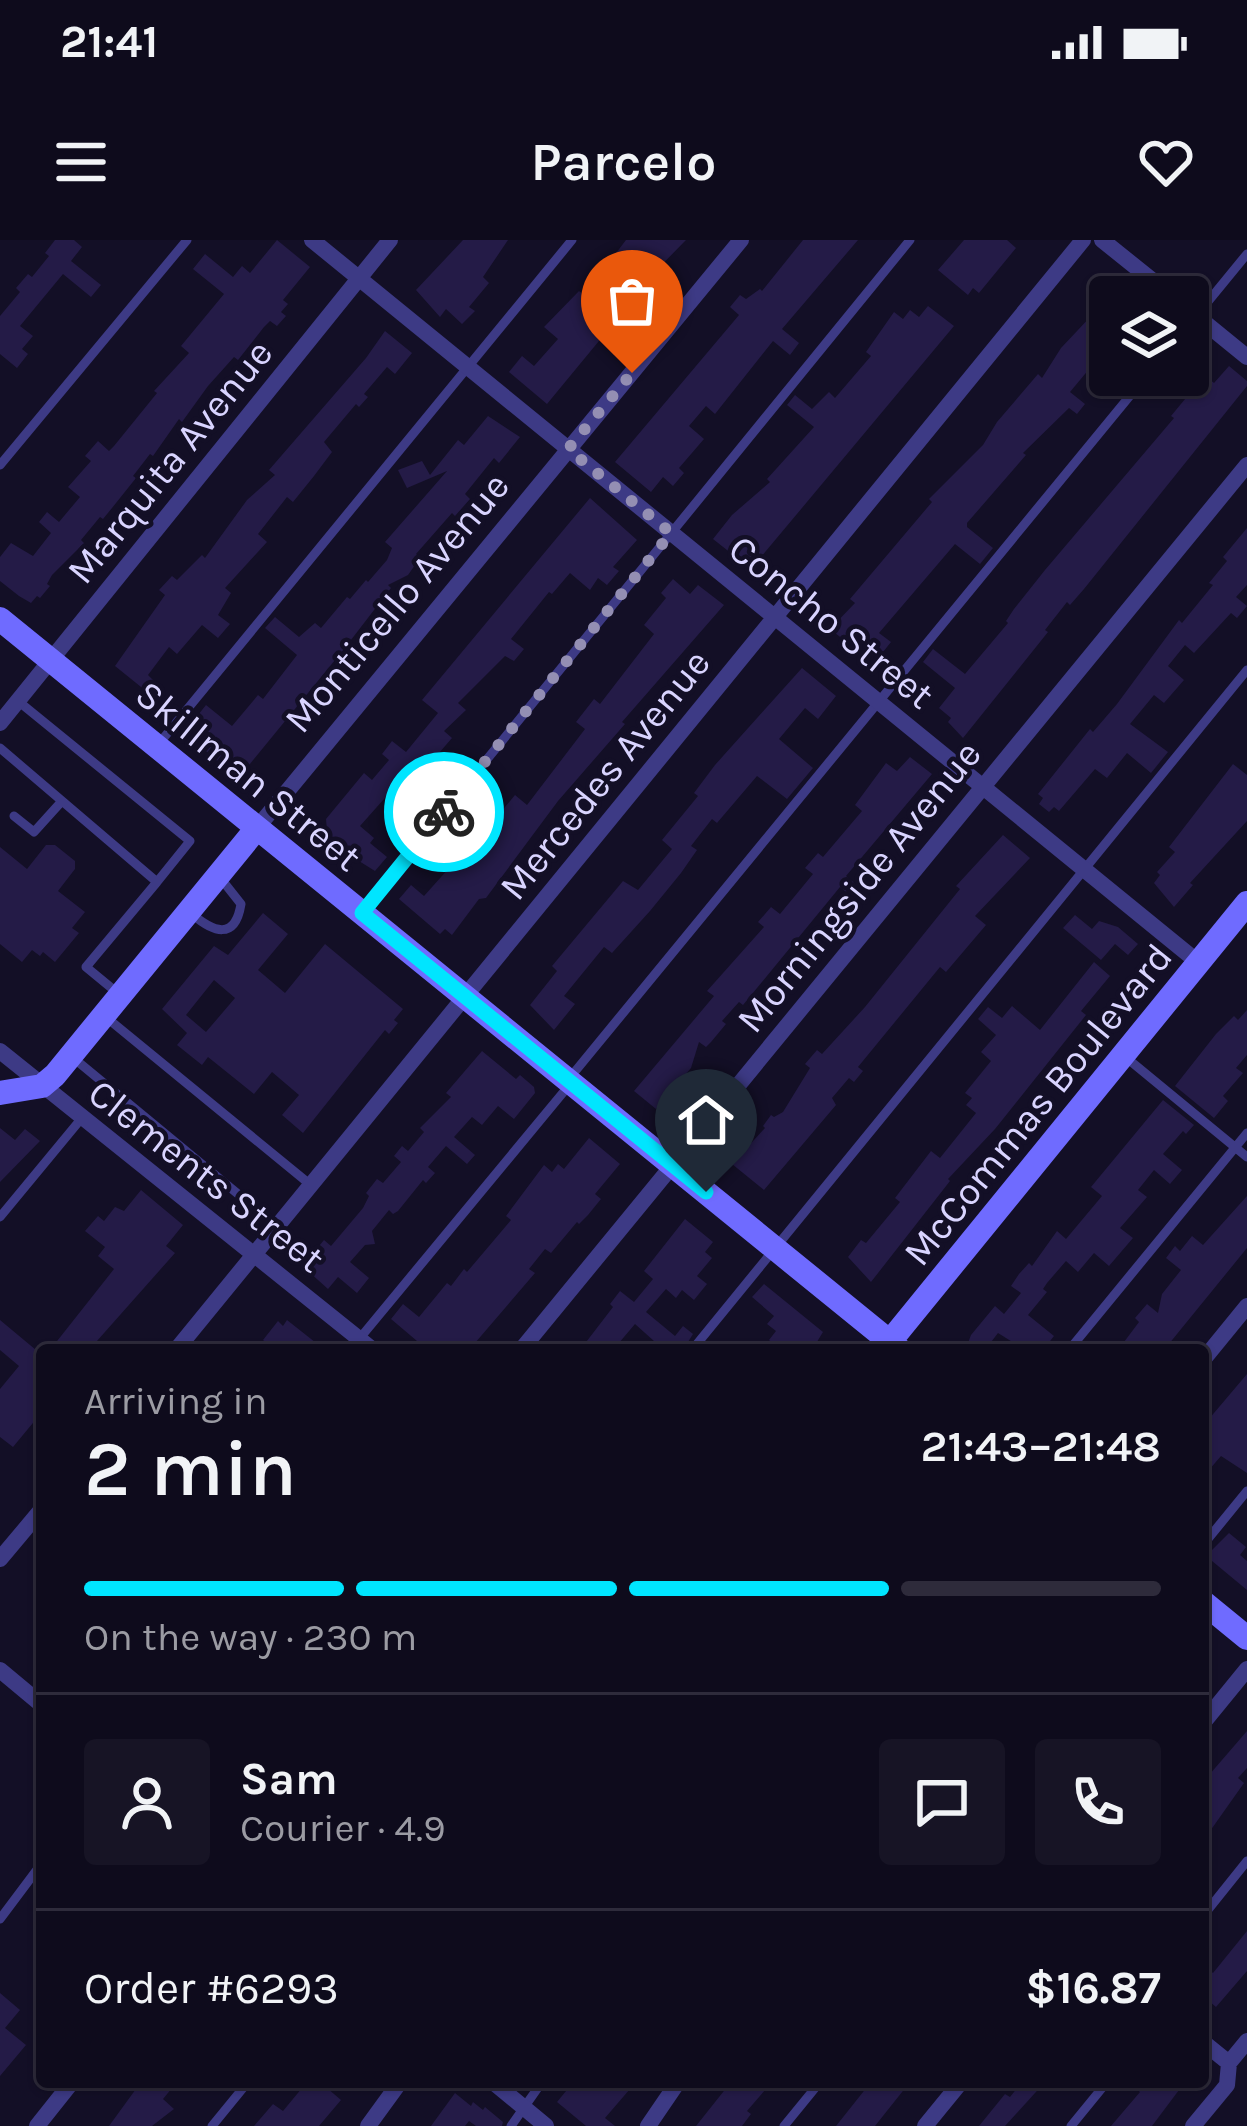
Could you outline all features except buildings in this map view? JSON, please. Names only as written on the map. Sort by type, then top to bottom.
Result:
[{"type":"main road","name":"Skillman Street","points":[[0,619],[887,1344]]},
{"type":"main road","name":"Monticello Avenue","points":[[43,1086],[257,828]]},
{"type":"main road","name":"McCommas Boulevard","points":[[893,1344],[1247,903]]},
{"type":"main road","points":[[0,1093],[43,1086]]},
{"type":"main road","points":[[1209,1607],[1247,1638]]},
{"type":"street","name":"Concho Street","points":[[312,240],[1199,962]]},
{"type":"street","name":"Marquita Avenue","points":[[0,723],[390,240]]},
{"type":"street","name":"Monticello Avenue","points":[[257,828],[741,240]]},
{"type":"street","name":"Mercedes Avenue","points":[[181,1344],[1083,240]]},
{"type":"street","points":[[1102,240],[1147,276]]},
{"type":"street","points":[[1209,330],[1247,357]]},
{"type":"street","name":"Morningside Avenue","points":[[526,1344],[1247,465]]},
{"type":"street","name":"Clements Street","points":[[0,1051],[365,1344]]},
{"type":"street","points":[[1209,1353],[1247,1306]]},
{"type":"street","points":[[0,1559],[36,1516]]},
{"type":"street","points":[[1209,1716],[1247,1669]]},
{"type":"street","points":[[0,1670],[36,1700]]},
{"type":"street","points":[[1193,2126],[1227,2085],[1229,2063],[1247,2041]]},
{"type":"street","points":[[1209,2047],[1229,2063]]},
{"type":"street","points":[[37,2126],[67,2088]]},
{"type":"street","points":[[368,2126],[396,2088]]},
{"type":"street","points":[[500,2088],[546,2126]]},
{"type":"street","points":[[648,2126],[674,2088]]},
{"type":"street","points":[[925,2126],[956,2088]]},
{"type":"lane","points":[[0,465],[187,240]]},
{"type":"lane","points":[[157,746],[572,240]]},
{"type":"lane","points":[[362,913],[910,240]]},
{"type":"lane","points":[[1209,297],[1247,254]]},
{"type":"lane","points":[[367,1344],[570,1082],[1130,396]]},
{"type":"lane","points":[[697,1344],[1247,670]]},
{"type":"lane","points":[[18,701],[190,841],[86,967],[112,1005],[312,1186]]},
{"type":"lane","points":[[0,748],[157,882]]},
{"type":"lane","points":[[14,815],[34,832],[62,801]]},
{"type":"lane","points":[[189,911],[211,931],[232,925],[241,904],[218,876]]},
{"type":"lane","points":[[1123,1055],[1247,1157]]},
{"type":"lane","points":[[71,1056],[278,1227]]},
{"type":"lane","points":[[0,1216],[81,1119]]},
{"type":"lane","points":[[1074,1344],[1247,1133]]},
{"type":"lane","points":[[1209,1537],[1247,1491]]},
{"type":"lane","points":[[1209,1908],[1247,1861]]},
{"type":"lane","points":[[0,1919],[36,1871]]},
{"type":"lane","points":[[212,2126],[243,2088]]},
{"type":"lane","points":[[511,2126],[538,2088]]},
{"type":"lane","points":[[784,2126],[815,2088]]},
{"type":"lane","points":[[1070,2126],[1102,2088]]},
{"type":"way so far","points":[[444,812],[671,533],[568,449],[632,373]]},
{"type":"route","points":[[444,812],[362,913],[706,1192]]}]
